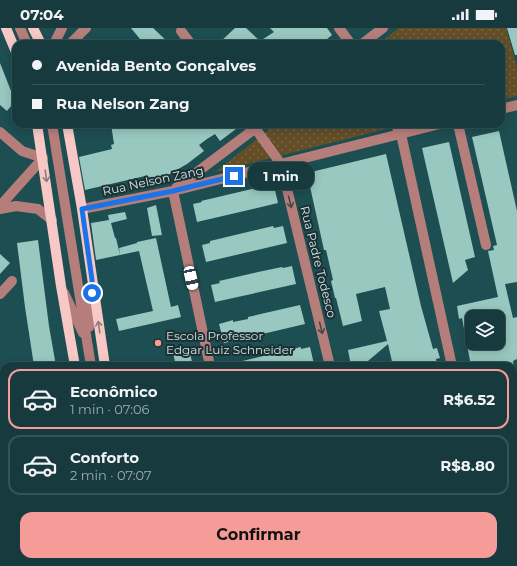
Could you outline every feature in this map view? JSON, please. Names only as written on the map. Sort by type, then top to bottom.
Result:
[{"type":"main road","points":[[6,28],[12,42]]},
{"type":"main road","points":[[33,28],[39,40]]},
{"type":"main road","points":[[38,128],[61,286],[74,362]]},
{"type":"main road","points":[[67,128],[82,209],[104,362]]},
{"type":"street","points":[[20,28],[25,40]]},
{"type":"street","points":[[56,40],[62,28]]},
{"type":"street","points":[[74,40],[86,28]]},
{"type":"street","points":[[339,28],[348,40]]},
{"type":"street","points":[[367,40],[383,28]]},
{"type":"street","points":[[181,31],[188,40]]},
{"type":"street","points":[[505,108],[517,105]]},
{"type":"street","points":[[53,128],[90,362]]},
{"type":"street","points":[[209,362],[173,191],[252,128]]},
{"type":"street","points":[[258,128],[281,164]]},
{"type":"street","points":[[397,128],[401,134],[451,362]]},
{"type":"street","name":"Rua Nelson Zang","points":[[82,209],[173,191],[424,128]]},
{"type":"street","points":[[459,128],[486,245]]},
{"type":"street","points":[[0,132],[22,151],[43,158],[0,208]]},
{"type":"street","name":"Rua Padre Todesco","points":[[281,164],[329,362]]},
{"type":"street","points":[[0,208],[16,206],[38,209],[52,220]]},
{"type":"street","points":[[88,345],[92,280]]},
{"type":"street","points":[[0,294],[12,281]]},
{"type":"street","points":[[61,286],[88,345]]},
{"type":"shaded area","points":[[399,28],[506,28],[517,67],[517,96],[505,99],[505,40],[383,40]]},
{"type":"shaded area","points":[[271,128],[390,128],[215,172]]},
{"type":"building","points":[[131,28],[153,28],[166,40],[141,40]]},
{"type":"building","points":[[235,28],[246,28],[259,40],[222,40]]},
{"type":"building","points":[[270,28],[327,28],[332,35],[326,40],[262,40],[274,32]]},
{"type":"building","points":[[507,28],[517,28],[517,55],[515,55]]},
{"type":"building","points":[[0,63],[12,93],[12,105],[7,111],[0,105]]},
{"type":"building","points":[[112,128],[236,129],[220,141],[215,134],[207,139],[199,145],[204,151],[187,164],[168,175],[146,179],[145,176],[85,190],[79,157],[112,149],[111,145],[114,144]]},
{"type":"building","points":[[499,131],[517,211],[517,282],[505,284],[513,318],[517,317],[517,359],[513,362],[470,362],[468,350],[505,350],[505,310],[465,310],[465,334],[462,318],[459,319],[457,306],[498,297],[488,251],[494,250],[493,246],[497,245],[472,137]]},
{"type":"building","points":[[449,142],[475,257],[465,260],[468,270],[453,283],[422,148]]},
{"type":"building","points":[[386,154],[421,306],[433,349],[437,348],[440,358],[436,359],[436,362],[392,362],[388,344],[367,362],[350,362],[348,350],[387,341],[379,311],[390,309],[385,287],[356,294],[362,321],[343,326],[331,281],[333,280],[326,250],[324,250],[307,173]]},
{"type":"building","points":[[265,186],[265,188],[274,186],[278,203],[197,222],[193,204]]},
{"type":"building","points":[[156,205],[162,235],[152,236],[147,208]]},
{"type":"building","points":[[125,212],[127,219],[111,223],[120,255],[96,260],[91,223],[109,220],[108,215]]},
{"type":"building","points":[[273,226],[274,228],[283,226],[287,243],[206,262],[202,245],[210,243],[210,241]]},
{"type":"building","points":[[156,238],[171,307],[178,305],[181,317],[119,331],[116,319],[153,311],[139,251],[120,255],[119,248]]},
{"type":"building","points":[[38,240],[55,362],[33,362],[17,243]]},
{"type":"building","points":[[0,254],[10,263],[0,274]]},
{"type":"building","points":[[292,266],[296,284],[215,302],[211,285],[220,283],[219,281]]},
{"type":"building","points":[[300,305],[305,324],[224,343],[219,324],[233,320],[233,322],[248,319],[248,317]]},
{"type":"building","points":[[301,347],[301,349],[310,347],[314,362],[238,362]]},
{"type":"building","points":[[189,349],[192,362],[175,362],[173,353]]},
{"type":"place","name":"Escola Professor Edgar Luiz Schneider","points":[[158,343]]},
{"type":"route","points":[[92,293],[92,280],[82,209],[173,191],[234,176]]}]
